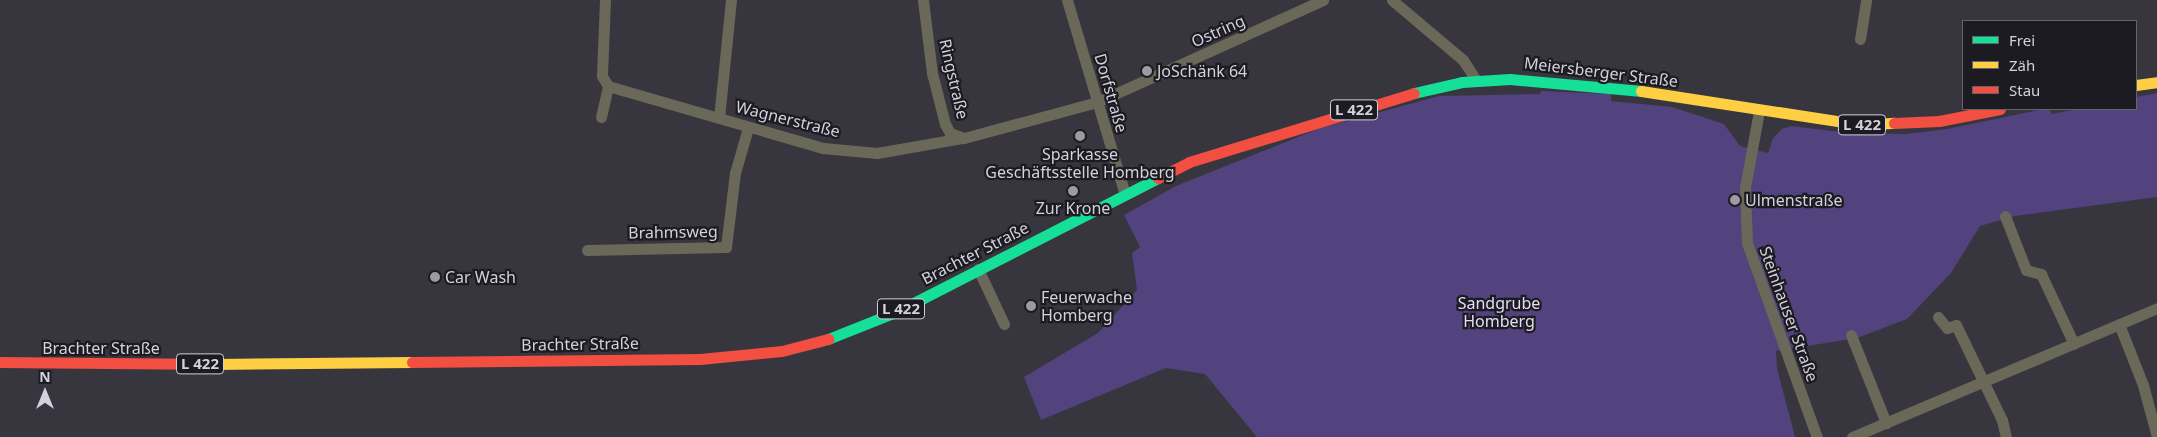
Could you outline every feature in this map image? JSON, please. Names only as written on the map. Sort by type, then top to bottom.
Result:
[{"type":"main road","name":"Meiersberger Straße","points":[[1125,194],[1206,156],[1407,94],[1476,80],[1510,78],[1600,85],[1843,123],[1883,125],[1939,120],[1994,110]]},
{"type":"main road","points":[[2137,85],[2157,82]]},
{"type":"main road","name":"Brachter Straße","points":[[0,362],[117,365],[700,359],[751,356],[809,345],[849,332],[1125,194]]},
{"type":"street","points":[[601,117],[605,84],[605,0]]},
{"type":"street","points":[[719,118],[731,0]]},
{"type":"street","name":"Ringstraße","points":[[923,0],[932,74],[945,124],[950,133],[964,138],[1097,102]]},
{"type":"street","name":"Dorfstraße","points":[[1067,0],[1125,194]]},
{"type":"street","name":"Ostring","points":[[1097,102],[1323,0]]},
{"type":"street","points":[[1392,0],[1463,60],[1476,80]]},
{"type":"street","points":[[1860,39],[1866,0]]},
{"type":"street","name":"Wagnerstraße","points":[[605,84],[748,128],[823,148],[877,153],[964,138]]},
{"type":"street","name":"Steinhauser Straße","points":[[1759,111],[1745,187],[1747,243],[1817,437]]},
{"type":"street","name":"Brahmsweg","points":[[587,250],[726,247],[735,173],[748,128]]},
{"type":"street","points":[[2005,216],[2026,270],[2041,274],[2074,344]]},
{"type":"street","points":[[978,269],[1004,324]]},
{"type":"street","points":[[1852,437],[2157,308]]},
{"type":"street","points":[[1938,317],[1947,328],[1956,325],[2002,420],[2006,437]]},
{"type":"street","points":[[2119,324],[2143,385],[2157,437]]},
{"type":"street","points":[[1851,335],[1886,423]]},
{"type":"green space","name":"Sandgrube Homberg","points":[[1541,91],[1611,94],[1611,101],[1672,107],[1724,124],[1740,146],[1768,153],[1773,138],[1782,129],[1791,126],[1849,133],[1906,134],[1947,129],[2038,110],[2050,110],[2052,114],[2072,110],[2137,110],[2137,97],[2157,93],[2157,197],[2015,216],[1980,226],[1951,273],[1907,319],[1857,338],[1776,351],[1777,368],[1795,437],[1257,437],[1205,374],[1166,368],[1041,420],[1024,377],[1098,333],[1137,290],[1132,253],[1140,247],[1124,215],[1176,186],[1318,129],[1439,96],[1540,94]]},
{"type":"traffic: fast","points":[[1414,93],[1462,82],[1510,79],[1641,91]]},
{"type":"traffic: fast","points":[[828,339],[896,312],[1158,178]]},
{"type":"traffic: slow","points":[[2137,85],[2157,82]]},
{"type":"traffic: slow","points":[[1641,91],[1862,125],[1894,123]]},
{"type":"traffic: slow","points":[[216,364],[412,362]]},
{"type":"traffic: jam","points":[[1158,178],[1189,162],[1414,93]]},
{"type":"traffic: jam","points":[[1894,123],[1939,121],[1995,110]]},
{"type":"traffic: jam","points":[[412,362],[700,359],[782,351],[828,339]]},
{"type":"traffic: jam","points":[[0,362],[216,364]]},
{"type":"place","name":"JoSchänk 64","points":[[1147,71]]},
{"type":"place","name":"Sparkasse Geschäftsstelle Homberg","points":[[1080,136]]},
{"type":"place","name":"Zur Krone","points":[[1073,191]]},
{"type":"place","name":"Ulmenstraße","points":[[1735,200]]},
{"type":"place","name":"Car Wash","points":[[435,277]]},
{"type":"place","name":"Feuerwache Homberg","points":[[1031,306]]}]
